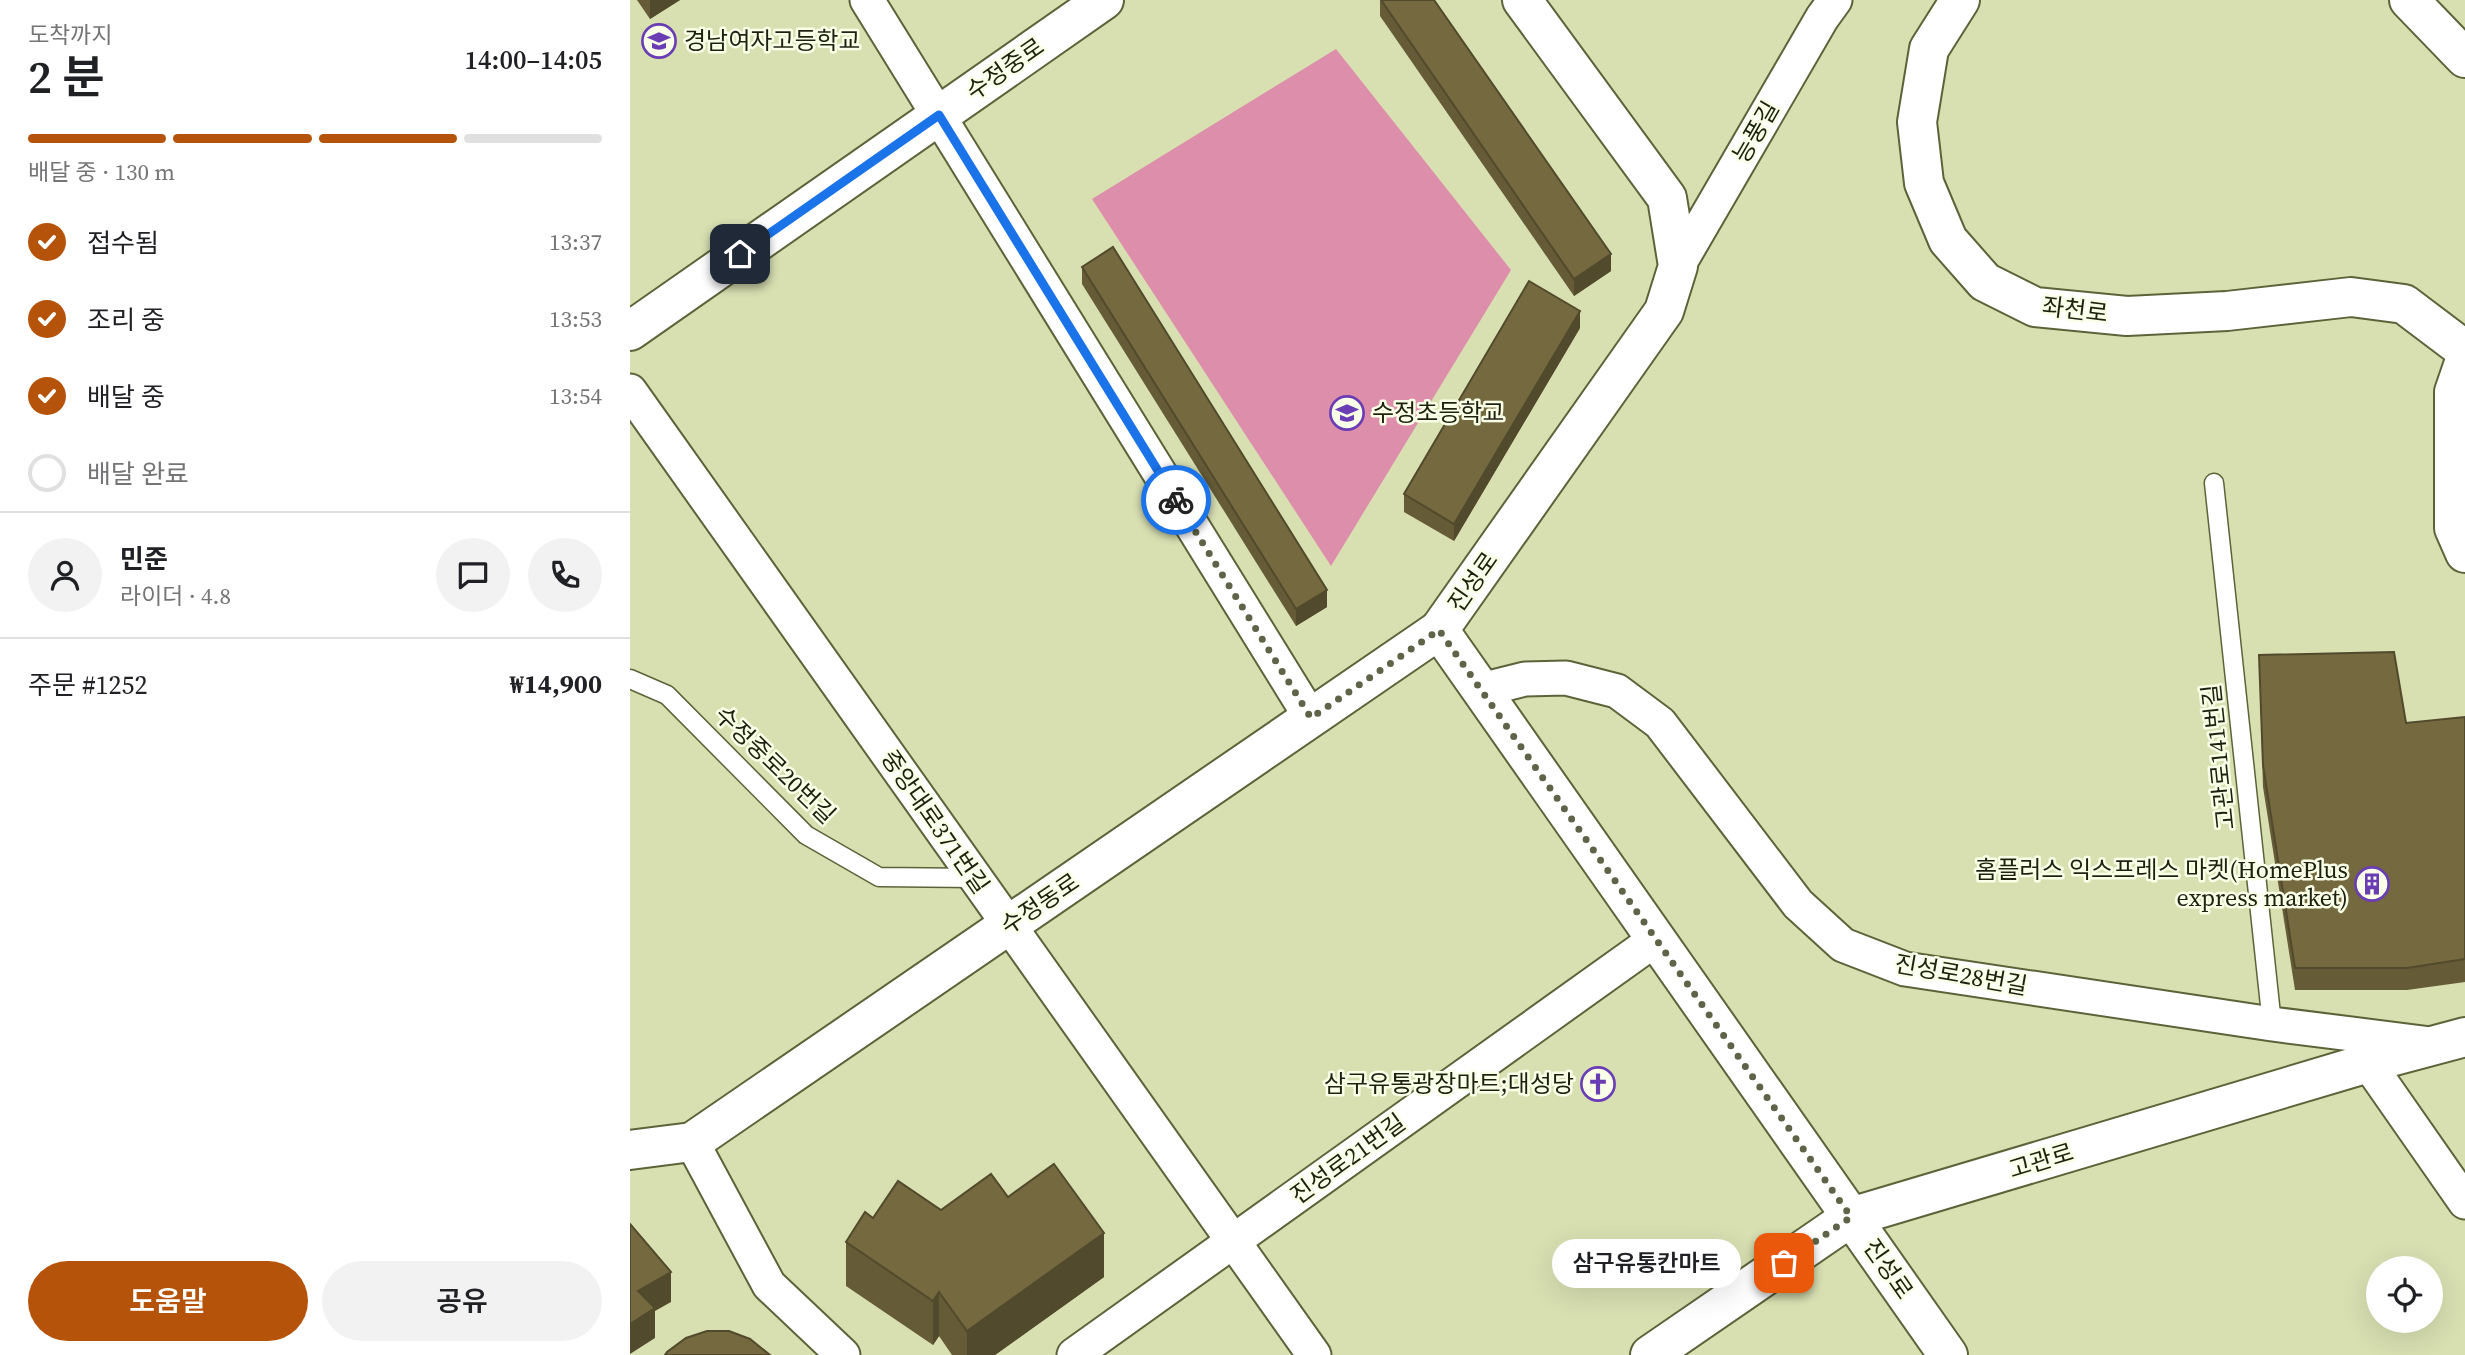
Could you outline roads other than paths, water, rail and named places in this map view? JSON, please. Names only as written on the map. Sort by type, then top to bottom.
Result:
[{"type":"street","points":[[867,0],[1311,718]]},
{"type":"street","name":"수정중로","points":[[630,331],[1104,0]]},
{"type":"street","name":"진성로","points":[[1522,0],[1667,198],[1678,265],[1664,311],[1439,630],[1948,1355]]},
{"type":"street","name":"좌천로","points":[[1960,0],[1929,49],[1917,122],[1924,183],[1948,240],[1985,282],[2035,307],[2127,316],[2227,312],[2351,297],[2404,304],[2465,350]]},
{"type":"street","points":[[2409,0],[2465,58]]},
{"type":"street","name":"능풍길","points":[[1678,265],[1824,6]]},
{"type":"street","points":[[2465,360],[2454,392],[2454,528],[2465,553]]},
{"type":"street","name":"중앙대로371번길","points":[[630,391],[1314,1355]]},
{"type":"street","name":"수정동로","points":[[630,1150],[692,1142],[1439,630]]},
{"type":"street","name":"진성로28번길","points":[[1481,690],[1525,679],[1566,678],[1618,691],[1660,723],[1798,904],[1843,945],[1905,969],[2272,1024],[2455,1044]]},
{"type":"street","name":"진성로21번길","points":[[1074,1355],[1656,939]]},
{"type":"street","name":"고관로","points":[[1650,1355],[1851,1217],[2368,1063],[2455,1044]]},
{"type":"street","points":[[2368,1063],[2465,1202]]},
{"type":"street","points":[[692,1142],[769,1285],[843,1355]]},
{"type":"lane","name":"고관로141번길","points":[[2214,483],[2272,1024]]},
{"type":"lane","name":"수정중로20번길","points":[[630,679],[667,695],[806,835],[879,877],[975,878]]},
{"type":"place","name":"경남여자고등학교","points":[[659,41]]},
{"type":"place","name":"수정초등학교","points":[[1347,413]]},
{"type":"place","name":"홈플러스 익스프레스 마켓(HomePlus express market)","points":[[2372,884]]},
{"type":"place","name":"삼구유통광장마트;대성당","points":[[1598,1084]]},
{"type":"place","name":"삼구유통칸마트","points":[[1784,1263]]}]
